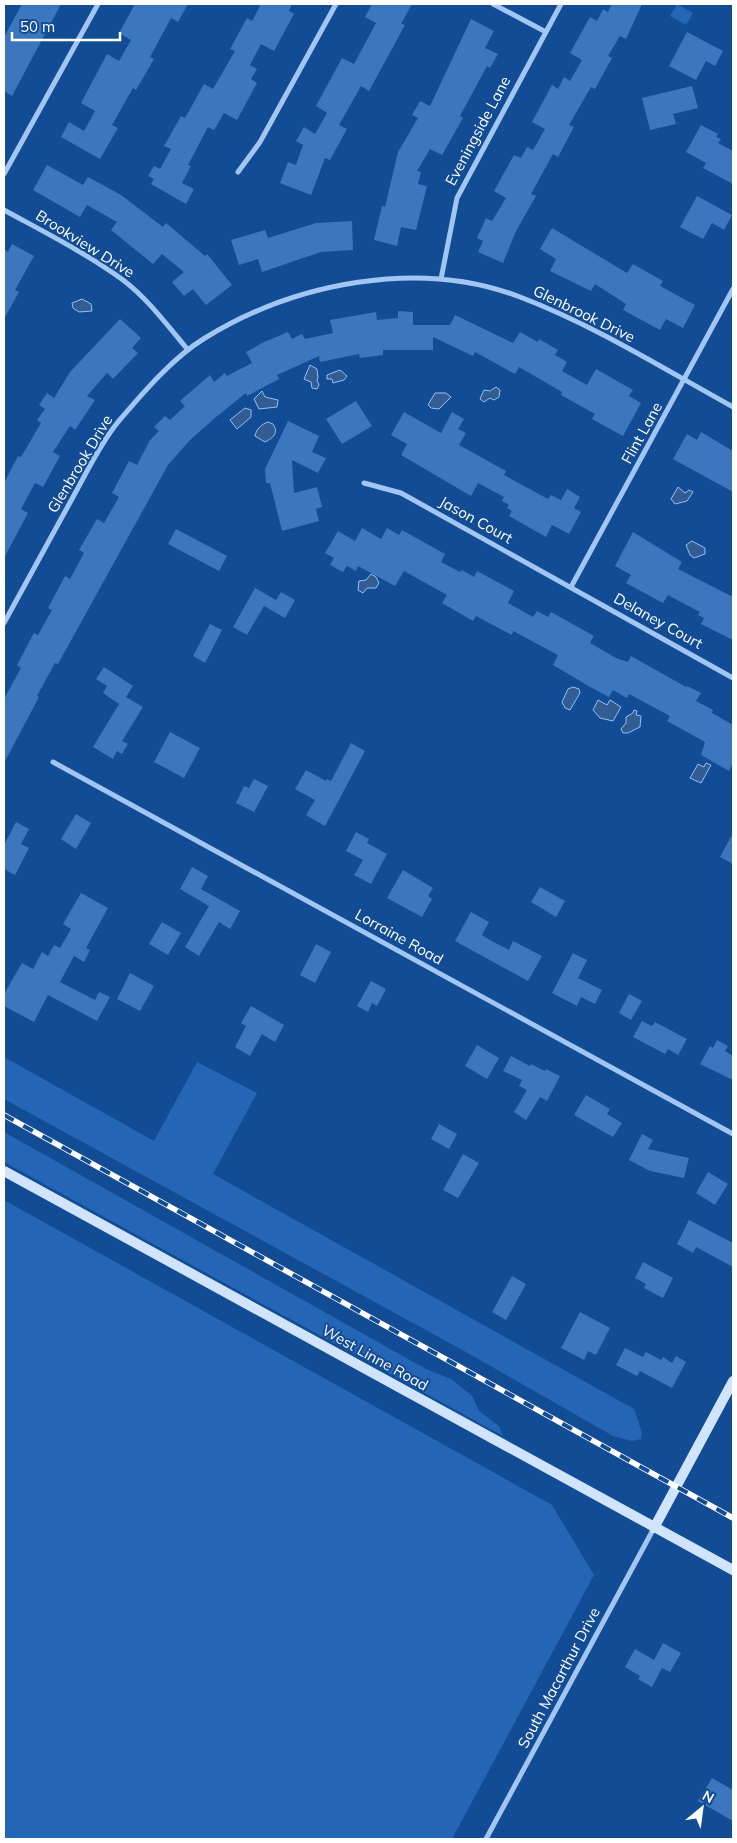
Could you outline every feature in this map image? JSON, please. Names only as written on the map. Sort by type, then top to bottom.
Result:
[{"type":"street","points":[[4,174],[98,4]]},
{"type":"street","points":[[238,172],[260,142],[336,4]]},
{"type":"street","points":[[494,4],[546,32]]},
{"type":"street","name":"Eveningside Lane","points":[[440,279],[456,198],[562,4]]},
{"type":"street","name":"Brookview Drive","points":[[4,210],[66,244],[124,280],[154,309],[188,350]]},
{"type":"street","name":"Glenbrook Drive","points":[[4,622],[117,424],[148,389],[188,350],[205,338],[291,298],[337,286],[387,278],[440,279],[518,296],[568,318],[733,407]]},
{"type":"street","name":"Flint Lane","points":[[571,587],[685,381],[733,289]]},
{"type":"street","name":"Jason Court","points":[[364,483],[401,493],[571,587]]},
{"type":"street","name":"Delaney Court","points":[[571,587],[733,678]]},
{"type":"street","name":"Lorraine Road","points":[[53,762],[733,1134]]},
{"type":"street","name":"West Linne Road","points":[[4,1171],[733,1570]]},
{"type":"street","points":[[654,1528],[733,1381]]},
{"type":"street","name":"South Macarthur Drive","points":[[486,1839],[654,1528]]},
{"type":"shaded area","points":[[677,4],[693,13],[686,25],[670,16]]},
{"type":"shaded area","points":[[82,299],[91,304],[92,311],[79,312],[73,308],[72,303]]},
{"type":"shaded area","points":[[310,365],[317,369],[319,385],[317,389],[312,388],[311,382],[304,379]]},
{"type":"shaded area","points":[[340,370],[347,376],[344,380],[333,383],[332,379],[327,379],[327,375]]},
{"type":"shaded area","points":[[496,387],[500,390],[499,397],[494,400],[490,398],[484,402],[480,399],[484,390],[490,391]]},
{"type":"shaded area","points":[[262,391],[265,397],[278,400],[277,407],[259,409],[254,399]]},
{"type":"shaded area","points":[[435,393],[446,393],[451,397],[439,409],[431,408],[428,405]]},
{"type":"shaded area","points":[[245,408],[251,410],[251,417],[237,429],[230,420]]},
{"type":"shaded area","points":[[268,422],[275,427],[275,433],[273,437],[265,442],[255,436],[260,427]]},
{"type":"shaded area","points":[[678,487],[685,493],[689,490],[693,492],[687,501],[675,504],[671,499]]},
{"type":"shaded area","points":[[692,541],[705,548],[705,554],[694,558],[690,555],[686,545]]},
{"type":"shaded area","points":[[371,574],[376,577],[379,583],[376,588],[367,588],[363,593],[358,590],[359,581],[366,580]]},
{"type":"shaded area","points":[[573,687],[579,689],[580,693],[570,710],[565,708],[562,702],[568,689]]},
{"type":"shaded area","points":[[598,700],[607,705],[610,700],[621,707],[613,721],[600,718],[593,710]]},
{"type":"shaded area","points":[[634,710],[637,711],[636,715],[641,716],[640,727],[628,733],[623,733],[621,729],[626,723],[626,717],[633,713]]},
{"type":"shaded area","points":[[706,763],[711,765],[701,783],[690,778],[698,764],[704,767]]},
{"type":"shaded area","points":[[4,1057],[154,1141],[197,1062],[257,1093],[213,1174],[634,1409],[642,1433],[641,1439],[632,1441],[613,1436],[466,1352],[4,1099]]},
{"type":"shaded area","points":[[4,1132],[426,1369],[451,1379],[472,1396],[479,1411],[499,1426],[503,1436],[4,1162]]},
{"type":"shaded area","points":[[4,1200],[552,1505],[594,1575],[452,1839],[4,1839]]},
{"type":"building","points":[[22,4],[61,4],[12,96],[4,91],[4,37]]},
{"type":"building","points":[[135,4],[188,4],[178,22],[171,18],[150,57],[154,59],[136,90],[133,88],[112,125],[118,128],[100,159],[61,137],[69,122],[84,131],[95,111],[81,103],[107,54],[119,61],[131,40],[119,33]]},
{"type":"building","points":[[261,4],[292,4],[289,11],[294,14],[274,51],[261,44],[250,65],[257,69],[251,79],[257,83],[237,120],[224,113],[214,130],[208,127],[188,165],[191,166],[182,183],[194,189],[186,204],[151,184],[154,179],[148,176],[154,166],[160,169],[171,149],[164,146],[181,116],[185,118],[204,84],[213,89],[235,51],[230,49],[247,18],[252,21]]},
{"type":"building","points":[[372,4],[412,4],[401,24],[405,25],[369,91],[361,86],[339,125],[347,129],[330,160],[325,158],[311,195],[280,183],[288,162],[296,165],[303,145],[296,141],[304,127],[315,134],[327,113],[316,106],[342,58],[354,64],[376,23],[365,17]]},
{"type":"building","points":[[612,4],[642,4],[626,39],[620,36],[608,56],[612,58],[595,89],[591,87],[569,125],[574,127],[558,157],[553,154],[531,194],[536,196],[516,231],[503,263],[478,252],[483,241],[477,238],[486,218],[492,221],[506,198],[494,191],[514,155],[521,158],[527,147],[533,150],[545,129],[532,122],[552,85],[558,89],[564,77],[570,81],[582,60],[570,53],[590,17],[597,21],[603,9],[608,12]]},
{"type":"building","points":[[471,19],[494,31],[485,48],[498,54],[490,68],[487,66],[460,116],[463,118],[442,155],[430,149],[417,171],[421,172],[418,184],[427,186],[416,230],[401,227],[397,246],[374,240],[382,206],[385,207],[398,152],[418,118],[412,115],[420,101],[430,106]]},
{"type":"building","points":[[687,32],[723,51],[715,66],[706,61],[696,80],[669,66]]},
{"type":"building","points":[[692,86],[698,108],[673,114],[676,124],[650,130],[642,98]]},
{"type":"building","points":[[701,125],[718,134],[716,137],[721,139],[718,143],[733,151],[733,184],[703,168],[706,163],[686,152]]},
{"type":"building","points":[[47,165],[83,185],[88,177],[121,195],[163,227],[166,223],[205,256],[207,254],[232,285],[206,305],[193,289],[184,296],[172,282],[184,272],[162,254],[153,264],[111,230],[117,222],[87,205],[80,217],[33,190]]},
{"type":"building","points":[[697,196],[732,215],[724,230],[712,223],[703,239],[680,227]]},
{"type":"building","points":[[352,221],[353,250],[321,252],[262,272],[258,259],[239,265],[231,240],[265,230],[268,238],[316,223]]},
{"type":"building","points":[[552,228],[627,273],[633,264],[663,281],[660,286],[695,305],[683,328],[666,319],[660,330],[623,310],[626,304],[595,284],[591,291],[550,271],[556,259],[540,249]]},
{"type":"building","points":[[12,244],[34,256],[15,290],[19,292],[4,319],[4,249],[8,252]]},
{"type":"building","points":[[398,311],[413,312],[413,325],[450,325],[455,315],[513,343],[520,332],[538,342],[539,339],[558,350],[555,355],[567,362],[562,371],[587,385],[596,369],[633,390],[629,396],[641,403],[623,436],[592,419],[595,414],[561,395],[562,392],[519,367],[515,374],[475,352],[473,356],[433,337],[433,350],[383,350],[383,355],[360,358],[359,354],[320,362],[319,356],[277,375],[279,379],[247,396],[246,393],[216,417],[190,440],[168,465],[58,664],[55,663],[4,763],[4,699],[21,668],[17,665],[34,633],[38,635],[52,610],[48,608],[65,576],[70,579],[84,553],[79,550],[97,519],[104,523],[119,497],[112,493],[129,461],[137,465],[150,440],[159,431],[154,427],[165,416],[170,420],[185,406],[180,401],[210,375],[214,382],[225,373],[227,376],[252,363],[246,352],[262,343],[288,332],[292,339],[302,334],[305,339],[333,333],[330,320],[376,312],[377,320],[398,318]]},
{"type":"building","points":[[120,319],[141,338],[132,348],[138,353],[113,379],[107,373],[87,396],[95,400],[75,430],[70,426],[53,452],[60,456],[43,487],[35,483],[21,509],[28,513],[4,558],[4,483],[18,456],[21,457],[41,423],[37,420],[45,409],[39,405],[47,393],[54,398],[70,372]]},
{"type":"building","points":[[356,401],[372,426],[342,444],[326,419]]},
{"type":"building","points":[[404,412],[441,433],[452,412],[464,419],[458,429],[466,433],[459,445],[506,471],[504,475],[548,499],[551,495],[561,500],[567,489],[580,497],[574,508],[581,512],[569,534],[552,525],[546,537],[509,516],[512,511],[507,508],[509,505],[502,501],[504,497],[478,483],[471,496],[401,455],[407,444],[391,435]]},
{"type":"building","points":[[288,421],[319,436],[312,452],[326,458],[318,473],[292,460],[294,493],[317,487],[322,507],[316,509],[319,521],[282,531],[270,483],[266,483],[265,469]]},
{"type":"building","points":[[701,432],[733,451],[733,492],[673,459],[687,434],[697,440]]},
{"type":"building","points":[[362,528],[381,539],[387,528],[399,535],[402,530],[445,554],[441,562],[474,577],[477,571],[514,591],[508,603],[533,617],[537,611],[548,617],[551,612],[594,636],[590,643],[616,658],[628,662],[631,656],[686,687],[701,693],[696,701],[713,710],[712,713],[733,725],[733,763],[729,771],[701,755],[705,742],[667,721],[670,716],[629,694],[627,698],[613,690],[609,697],[592,688],[553,665],[558,655],[513,631],[512,635],[476,616],[473,621],[442,603],[447,595],[404,571],[395,586],[358,566],[356,571],[347,566],[343,572],[330,565],[334,558],[325,553],[338,531],[355,541]]},
{"type":"building","points":[[176,529],[227,556],[219,571],[168,544]]},
{"type":"building","points":[[633,532],[682,562],[678,569],[733,597],[733,640],[701,624],[704,618],[698,615],[700,612],[668,595],[663,603],[626,583],[631,575],[615,566]]},
{"type":"building","points":[[255,588],[276,600],[281,592],[295,600],[285,618],[264,606],[247,635],[233,627]]},
{"type":"building","points":[[210,624],[222,630],[205,663],[193,656]]},
{"type":"building","points":[[104,667],[133,686],[126,697],[143,707],[122,741],[128,744],[122,754],[117,751],[113,759],[93,747],[119,704],[103,693],[107,686],[96,679]]},
{"type":"building","points":[[170,732],[200,748],[184,778],[154,762]]},
{"type":"building","points":[[351,743],[365,751],[325,826],[306,815],[315,800],[295,789],[306,770],[326,781],[327,779],[331,781]]},
{"type":"building","points":[[254,779],[268,786],[254,812],[236,803],[244,786],[249,788]]},
{"type":"building","points":[[76,814],[91,823],[76,849],[61,839]]},
{"type":"building","points":[[16,822],[29,829],[21,844],[29,848],[15,875],[4,869],[4,845]]},
{"type":"building","points":[[356,832],[369,839],[367,843],[387,854],[371,884],[354,875],[363,860],[346,851]]},
{"type":"building","points":[[733,833],[733,864],[720,857]]},
{"type":"building","points":[[192,867],[208,876],[201,889],[240,911],[230,929],[219,922],[199,956],[185,947],[209,906],[180,889]]},
{"type":"building","points":[[403,870],[433,888],[428,896],[432,899],[422,917],[387,898]]},
{"type":"building","points":[[540,887],[565,901],[556,917],[531,902]]},
{"type":"building","points":[[81,893],[108,908],[86,948],[90,950],[84,962],[74,956],[60,982],[95,1000],[99,992],[110,997],[97,1021],[48,995],[34,1022],[4,1006],[4,994],[22,963],[33,969],[42,952],[48,956],[54,945],[60,948],[71,929],[63,924]]},
{"type":"building","points":[[471,912],[489,922],[482,935],[488,939],[509,950],[513,941],[542,956],[528,981],[455,941]]},
{"type":"building","points":[[162,922],[181,933],[168,955],[149,944]]},
{"type":"building","points":[[316,944],[331,952],[315,983],[300,975]]},
{"type":"building","points":[[573,953],[587,960],[578,978],[602,990],[595,1004],[581,997],[577,1006],[552,993]]},
{"type":"building","points":[[130,973],[154,986],[140,1011],[117,999]]},
{"type":"building","points":[[371,981],[386,989],[377,1006],[372,1003],[368,1012],[357,1006]]},
{"type":"building","points":[[629,994],[642,1001],[631,1020],[619,1013]]},
{"type":"building","points":[[251,1006],[284,1025],[275,1042],[262,1034],[250,1056],[235,1047],[246,1026],[241,1023]]},
{"type":"building","points":[[642,1021],[652,1026],[655,1022],[687,1039],[678,1055],[668,1049],[665,1054],[633,1037]]},
{"type":"building","points":[[717,1040],[728,1046],[725,1051],[733,1056],[733,1080],[700,1064],[710,1046],[713,1048]]},
{"type":"building","points":[[477,1045],[499,1058],[487,1079],[465,1066]]},
{"type":"building","points":[[511,1056],[530,1066],[531,1064],[545,1071],[546,1069],[560,1076],[547,1101],[540,1097],[526,1120],[514,1112],[527,1090],[519,1086],[522,1080],[503,1071]]},
{"type":"building","points":[[586,1095],[610,1109],[607,1114],[622,1123],[613,1137],[574,1115]]},
{"type":"building","points":[[439,1124],[457,1134],[449,1149],[431,1139]]},
{"type":"building","points":[[642,1134],[653,1140],[648,1149],[689,1158],[684,1178],[650,1171],[629,1160]]},
{"type":"building","points":[[463,1154],[479,1163],[458,1198],[443,1190]]},
{"type":"building","points":[[708,1172],[728,1184],[715,1205],[696,1193]]},
{"type":"building","points":[[689,1220],[733,1243],[733,1267],[696,1247],[693,1253],[677,1244]]},
{"type":"building","points":[[643,1262],[673,1278],[663,1298],[644,1288],[646,1284],[635,1278]]},
{"type":"building","points":[[512,1276],[526,1284],[506,1320],[492,1312]]},
{"type":"building","points":[[580,1312],[610,1328],[596,1355],[588,1351],[584,1360],[561,1348]]},
{"type":"building","points":[[625,1348],[643,1357],[646,1352],[661,1360],[663,1357],[672,1363],[676,1356],[686,1362],[672,1388],[640,1371],[637,1376],[616,1365]]},
{"type":"building","points":[[663,1643],[681,1653],[670,1672],[662,1668],[652,1687],[638,1679],[640,1676],[625,1667],[635,1649],[654,1660]]},
{"type":"building","points":[[712,1778],[733,1790],[733,1821],[698,1801]]},
{"type":"railway","points":[[4,1115],[733,1518]]}]
